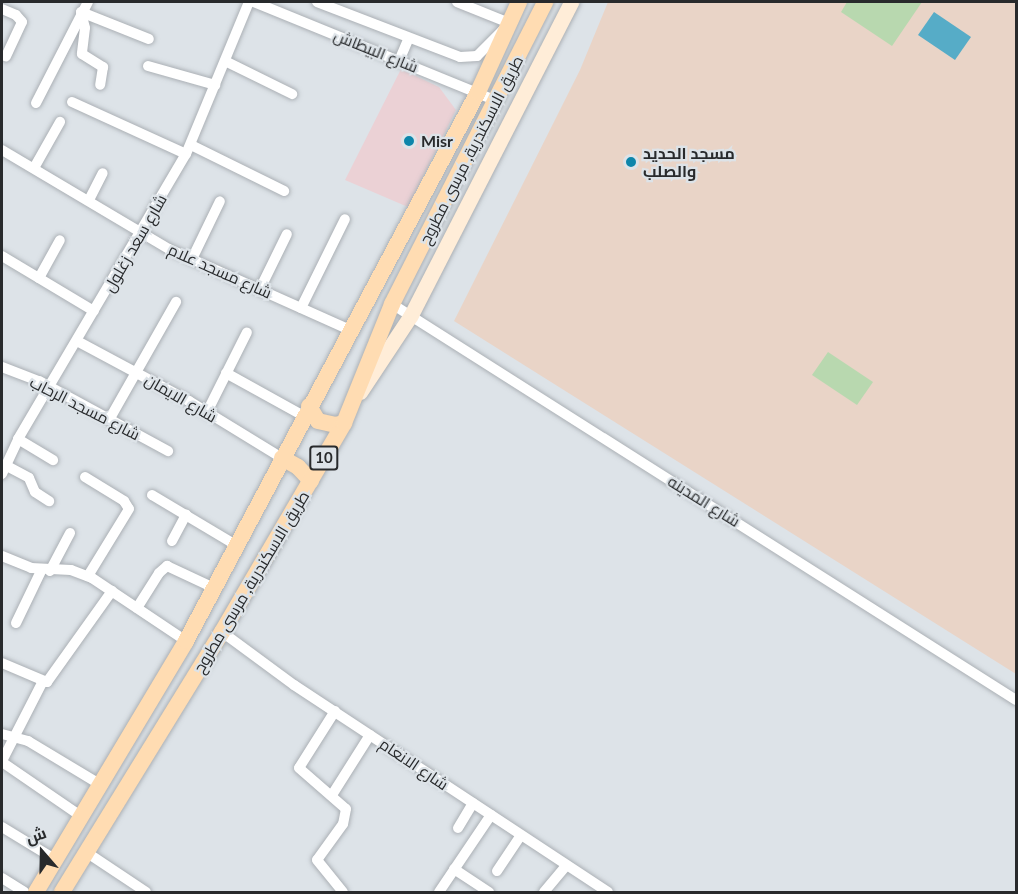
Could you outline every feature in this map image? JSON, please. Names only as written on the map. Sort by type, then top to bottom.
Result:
[{"type":"main road","name":"طريق الاسكندرية, مرسى مطروح","points":[[36,892],[186,642],[306,411],[478,93],[519,2]]},
{"type":"main road","name":"طريق الاسكندرية, مرسى مطروح","points":[[62,892],[222,632],[344,423],[392,304],[497,101],[545,2]]},
{"type":"main road","points":[[353,402],[411,315],[571,2]]},
{"type":"main road","points":[[306,411],[318,421],[335,425],[344,423]]},
{"type":"main road","points":[[282,458],[298,467],[311,481]]},
{"type":"street","name":"شارع سعد زغلول","points":[[3,470],[11,451],[188,150],[249,2]]},
{"type":"street","name":"شارع البيطاش","points":[[254,2],[497,101]]},
{"type":"street","name":"شارع البيطاش","points":[[317,2],[468,58],[508,26]]},
{"type":"street","points":[[457,2],[508,26]]},
{"type":"street","points":[[83,5],[149,39]]},
{"type":"street","points":[[83,5],[85,28],[82,54],[103,67],[100,85]]},
{"type":"street","points":[[36,103],[83,5]]},
{"type":"street","points":[[2,9],[16,15],[22,22],[6,56]]},
{"type":"street","points":[[399,61],[409,38]]},
{"type":"street","points":[[225,61],[292,94]]},
{"type":"street","points":[[147,66],[216,85]]},
{"type":"street","points":[[72,102],[284,191]]},
{"type":"street","points":[[34,168],[60,122]]},
{"type":"street","name":"شارع مسجد علام","points":[[2,150],[192,259],[350,330]]},
{"type":"street","points":[[89,200],[103,173]]},
{"type":"street","points":[[192,259],[220,201]]},
{"type":"street","points":[[301,308],[345,219]]},
{"type":"street","points":[[260,289],[286,234]]},
{"type":"street","points":[[39,278],[60,240]]},
{"type":"street","points":[[2,256],[94,311]]},
{"type":"street","points":[[109,420],[176,302]]},
{"type":"street","name":"شارع المدينه","points":[[392,304],[1017,700]]},
{"type":"street","points":[[207,412],[247,332]]},
{"type":"street","name":"شارع الايمان","points":[[77,340],[207,412],[282,458]]},
{"type":"street","name":"شارع مسجد الرحاب","points":[[2,367],[50,388],[168,451]]},
{"type":"street","points":[[226,374],[306,411]]},
{"type":"street","points":[[18,439],[52,460]]},
{"type":"street","points":[[2,445],[11,451]]},
{"type":"street","points":[[3,470],[29,478],[35,492],[48,501]]},
{"type":"street","points":[[85,477],[124,501],[129,509],[88,576]]},
{"type":"street","points":[[152,495],[236,545]]},
{"type":"street","points":[[172,541],[186,515]]},
{"type":"street","points":[[16,623],[45,571],[70,533]]},
{"type":"street","points":[[2,556],[45,571],[71,570],[88,576],[186,642]]},
{"type":"street","points":[[137,608],[161,570],[167,566],[214,588]]},
{"type":"street","points":[[82,817],[2,761],[42,683],[58,672],[112,591]]},
{"type":"street","name":"شارع الانعام","points":[[222,632],[370,735],[608,892]]},
{"type":"street","points":[[2,663],[42,683]]},
{"type":"street","points":[[335,711],[299,768],[344,804],[346,819],[316,860],[343,892]]},
{"type":"street","points":[[2,734],[35,745],[101,786]]},
{"type":"street","points":[[332,795],[370,735]]},
{"type":"street","points":[[458,828],[473,803]]},
{"type":"street","points":[[439,892],[491,815]]},
{"type":"street","points":[[2,827],[56,860]]},
{"type":"street","points":[[497,871],[521,835]]},
{"type":"street","points":[[86,852],[146,892]]},
{"type":"street","points":[[544,892],[567,865]]},
{"type":"street","points":[[454,869],[489,892]]},
{"type":"street","points":[[2,878],[24,892]]},
{"type":"shaded area","points":[[608,2],[1016,2],[1016,674],[454,321],[580,70]]},
{"type":"shaded area","points":[[401,69],[439,87],[456,110],[408,207],[345,180]]},
{"type":"green space","points":[[847,2],[922,2],[892,46],[841,12]]},
{"type":"green space","points":[[828,352],[873,382],[857,405],[812,375]]},
{"type":"water","points":[[934,12],[971,37],[955,60],[918,35]]},
{"type":"place","name":"Misr","points":[[409,141]]},
{"type":"place","name":"مسجد الحديد والصلب","points":[[631,162]]}]
